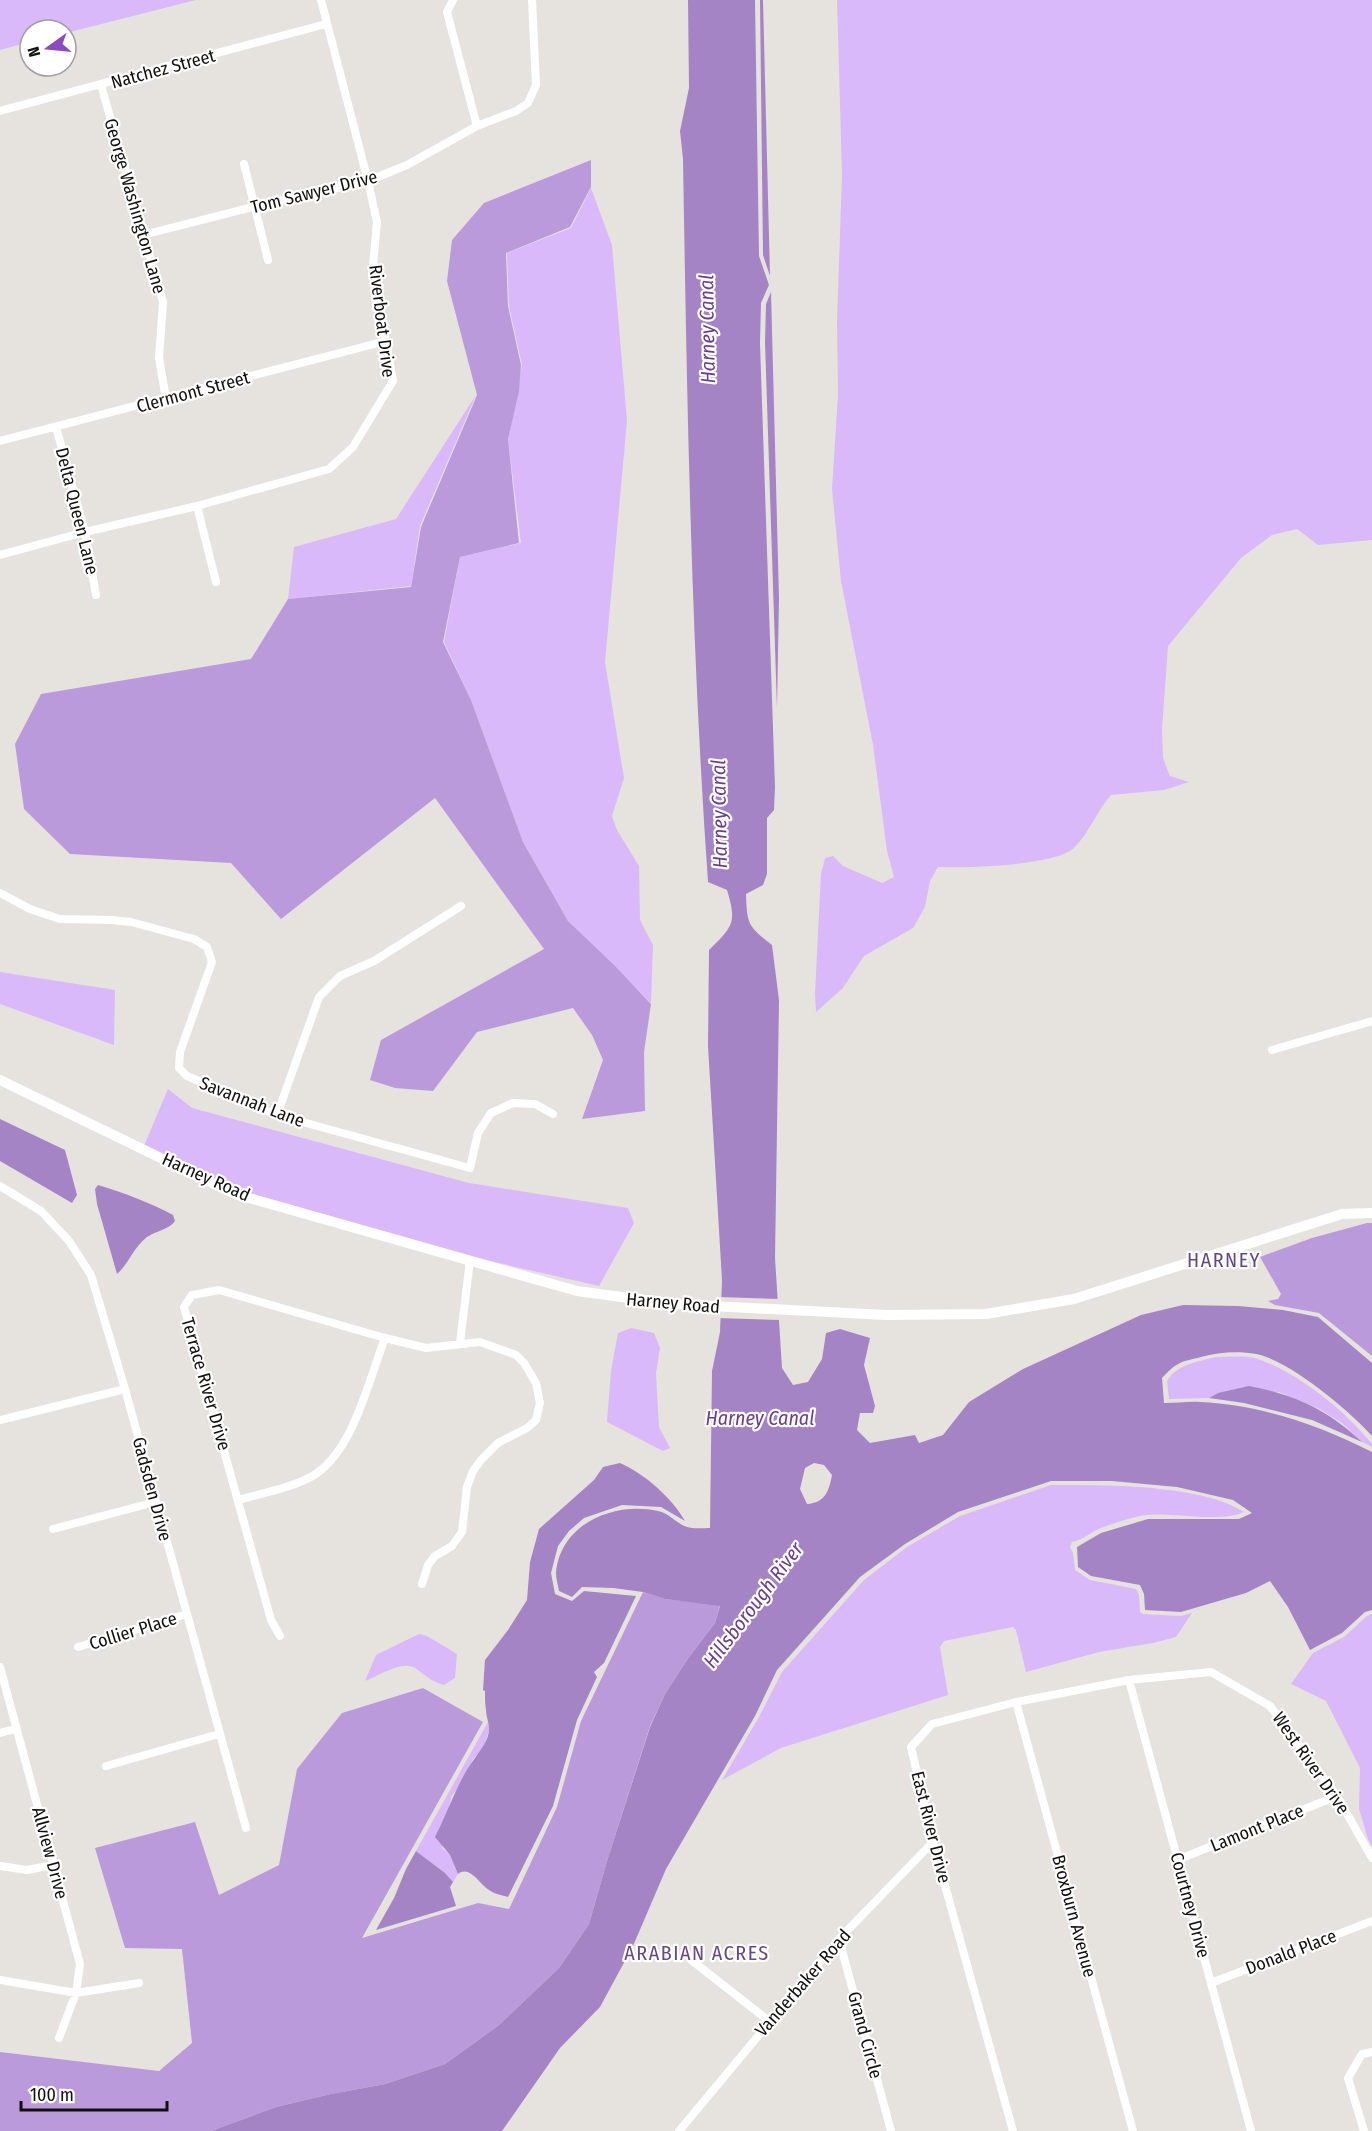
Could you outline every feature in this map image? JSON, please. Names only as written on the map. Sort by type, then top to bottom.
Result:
[{"type":"street","name":"Riverboat Drive","points":[[0,555],[85,532],[197,506],[329,469],[353,447],[393,381],[373,267],[376,222],[368,181],[321,0]]},
{"type":"street","points":[[453,0],[447,12],[477,126]]},
{"type":"street","name":"Tom Sawyer Drive","points":[[142,235],[368,181],[407,165],[477,126],[516,111],[528,103],[536,85],[532,0]]},
{"type":"street","name":"Natchez Street","points":[[0,111],[326,24]]},
{"type":"street","name":"George Washington Lane","points":[[101,85],[163,302],[159,358],[166,399]]},
{"type":"street","points":[[244,164],[268,260]]},
{"type":"street","name":"Clermont Street","points":[[0,441],[386,341]]},
{"type":"street","name":"Delta Queen Lane","points":[[56,427],[85,532],[96,595]]},
{"type":"street","points":[[197,506],[216,582]]},
{"type":"street","name":"Savannah Lane","points":[[0,893],[30,909],[60,919],[131,922],[194,939],[207,947],[212,962],[180,1052],[179,1068],[187,1076],[277,1115],[470,1168],[478,1133],[490,1113],[513,1102],[535,1104],[553,1114]]},
{"type":"street","points":[[277,1115],[319,997],[330,984],[340,976],[374,961],[461,906]]},
{"type":"street","points":[[1272,1050],[1372,1021]]},
{"type":"street","name":"Harney Road","points":[[0,1080],[235,1194],[577,1292],[619,1298],[704,1306],[885,1315],[986,1314],[1074,1299],[1342,1214],[1372,1213]]},
{"type":"street","name":"Gadsden Drive","points":[[0,1186],[41,1211],[69,1242],[91,1275],[125,1389],[246,1828]]},
{"type":"street","points":[[460,1343],[470,1260]]},
{"type":"street","name":"Terrace River Drive","points":[[280,1636],[271,1620],[184,1307],[192,1295],[219,1290],[385,1338],[426,1347],[480,1342],[516,1355],[524,1363],[536,1383],[540,1402],[536,1420],[527,1428],[498,1443],[473,1471],[467,1487],[462,1532],[452,1546],[435,1556],[428,1565],[422,1584]]},
{"type":"street","points":[[238,1500],[298,1482],[316,1474],[337,1455],[350,1431],[385,1338]]},
{"type":"street","points":[[0,1420],[125,1389]]},
{"type":"street","points":[[53,1530],[155,1502]]},
{"type":"street","name":"Collier Place","points":[[78,1647],[187,1614]]},
{"type":"street","name":"Allview Drive","points":[[0,1667],[15,1730],[80,1964],[76,1993],[59,2038]]},
{"type":"street","name":"West River Drive","points":[[1129,1680],[1211,1672],[1270,1706],[1337,1796],[1372,1858]]},
{"type":"street","name":"East River Drive","points":[[1013,2131],[933,1842],[911,1747],[932,1724],[1016,1702],[1129,1680]]},
{"type":"street","name":"Courtney Drive","points":[[1129,1680],[1251,2131]]},
{"type":"street","name":"Broxburn Avenue","points":[[1016,1702],[1133,2131]]},
{"type":"street","points":[[0,1733],[15,1730]]},
{"type":"street","points":[[106,1766],[219,1734]]},
{"type":"street","name":"Lamont Place","points":[[1177,1860],[1337,1796]]},
{"type":"street","name":"Vanderbaker Road","points":[[683,2130],[769,2021],[839,1939],[933,1842]]},
{"type":"street","points":[[0,1866],[27,1870],[53,1865]]},
{"type":"street","name":"Donald Place","points":[[1211,1983],[1372,1921]]},
{"type":"street","name":"Grand Circle","points":[[839,1939],[891,2131]]},
{"type":"street","points":[[690,1959],[769,2021]]},
{"type":"street","points":[[0,1980],[76,1993],[140,1983]]},
{"type":"street","points":[[1364,2131],[1348,2078],[1362,2054],[1372,2052]]},
{"type":"shaded area","points":[[0,0],[196,0],[78,30],[78,18],[18,18],[18,45],[0,50]]},
{"type":"shaded area","points":[[837,0],[1372,0],[1372,540],[1318,545],[1297,529],[1272,535],[1241,558],[1168,646],[1162,729],[1163,758],[1170,776],[1189,782],[1164,790],[1111,795],[1079,842],[1064,854],[1009,865],[938,867],[930,881],[925,907],[913,928],[864,956],[843,988],[816,1012],[821,874],[825,858],[833,856],[843,866],[882,883],[894,877],[887,851],[873,745],[841,581],[832,489],[838,395],[837,321],[842,175]]},
{"type":"shaded area","points":[[591,160],[591,187],[570,227],[506,253],[508,306],[521,365],[519,391],[508,439],[519,543],[460,557],[443,642],[471,700],[523,842],[568,921],[651,1004],[644,1052],[645,1111],[582,1119],[603,1060],[592,1035],[573,1008],[477,1032],[433,1091],[395,1088],[370,1080],[381,1040],[544,949],[435,798],[281,919],[231,863],[70,854],[24,809],[15,744],[41,694],[251,659],[288,599],[411,587],[421,527],[477,395],[447,281],[452,240],[484,203]]},
{"type":"shaded area","points":[[591,188],[612,245],[627,421],[605,662],[624,778],[612,816],[617,830],[639,866],[640,920],[653,945],[651,1003],[568,921],[523,842],[471,700],[444,642],[460,557],[521,543],[508,439],[522,365],[509,306],[507,253],[571,228]]},
{"type":"shaded area","points":[[476,395],[420,526],[411,586],[288,599],[294,547],[396,519]]},
{"type":"shaded area","points":[[0,972],[115,990],[114,1045],[0,1004]]},
{"type":"shaded area","points":[[168,1089],[192,1108],[469,1183],[628,1208],[634,1223],[599,1286],[455,1253],[256,1198],[143,1148]]},
{"type":"shaded area","points":[[1372,1223],[1372,1356],[1319,1313],[1275,1305],[1268,1301],[1278,1299],[1281,1294],[1260,1257],[1312,1238]]},
{"type":"shaded area","points":[[631,1328],[654,1333],[660,1348],[656,1373],[659,1427],[670,1448],[663,1451],[607,1422],[611,1371],[618,1333]]},
{"type":"shaded area","points":[[1216,1357],[1258,1359],[1290,1374],[1335,1406],[1361,1431],[1372,1447],[1362,1442],[1342,1423],[1318,1408],[1279,1392],[1218,1393],[1209,1398],[1169,1399],[1167,1381],[1171,1375],[1188,1364]]},
{"type":"shaded area","points":[[1051,1485],[1124,1486],[1178,1491],[1225,1503],[1244,1512],[1223,1517],[1157,1514],[1141,1516],[1101,1528],[1072,1542],[1070,1547],[1075,1570],[1090,1580],[1136,1589],[1139,1595],[1140,1612],[1143,1614],[1181,1616],[1192,1613],[1176,1637],[1099,1652],[1026,1672],[1016,1630],[1013,1627],[944,1641],[940,1647],[948,1695],[781,1748],[722,1780],[782,1672],[864,1580],[907,1547],[960,1516]]},
{"type":"shaded area","points":[[643,1592],[665,1599],[720,1605],[715,1623],[665,1694],[650,1726],[589,1924],[559,1968],[499,2025],[445,2064],[385,2084],[276,2107],[211,2131],[0,2131],[0,2052],[159,2071],[192,2043],[182,1949],[125,1948],[95,1848],[195,1822],[219,1895],[279,1865],[297,1769],[342,1713],[423,1688],[483,1722],[362,1938],[478,1903],[509,1909],[557,1807],[581,1721]]},
{"type":"shaded area","points":[[1372,1614],[1372,1847],[1359,1809],[1360,1768],[1326,1701],[1291,1684],[1313,1653],[1344,1637]]},
{"type":"shaded area","points":[[419,1634],[427,1636],[457,1654],[455,1678],[444,1685],[415,1668],[404,1666],[365,1681],[376,1655]]},
{"type":"shaded area","points":[[488,1722],[489,1730],[484,1747],[473,1759],[458,1789],[452,1795],[447,1815],[442,1848],[450,1855],[458,1874],[453,1882],[416,1851]]},
{"type":"water","points":[[688,0],[755,0],[759,256],[769,285],[761,303],[760,343],[775,787],[774,810],[767,818],[767,874],[763,885],[746,894],[750,924],[772,945],[779,1000],[775,1258],[782,1368],[793,1385],[808,1382],[822,1359],[826,1333],[840,1329],[870,1338],[864,1365],[875,1406],[873,1413],[860,1413],[857,1430],[870,1443],[915,1435],[919,1443],[943,1435],[969,1402],[1023,1369],[1141,1315],[1183,1305],[1283,1310],[1318,1317],[1372,1363],[1372,1436],[1349,1413],[1318,1388],[1285,1366],[1256,1354],[1221,1353],[1179,1363],[1162,1378],[1164,1403],[1196,1402],[1246,1407],[1310,1425],[1372,1452],[1372,1610],[1365,1612],[1342,1633],[1310,1650],[1288,1607],[1270,1581],[1246,1593],[1181,1612],[1145,1610],[1144,1594],[1140,1585],[1091,1576],[1078,1567],[1077,1547],[1101,1533],[1148,1519],[1239,1519],[1252,1513],[1233,1500],[1177,1487],[1112,1481],[1051,1481],[958,1512],[905,1544],[860,1577],[777,1670],[755,1716],[666,1869],[633,1946],[600,2007],[560,2048],[502,2131],[211,2131],[276,2107],[385,2084],[445,2064],[499,2025],[559,1968],[589,1924],[650,1727],[665,1694],[715,1623],[720,1606],[665,1599],[643,1592],[613,1588],[582,1587],[572,1597],[559,1591],[556,1573],[567,1541],[578,1529],[607,1513],[641,1509],[658,1511],[687,1527],[710,1528],[712,1371],[720,1332],[722,1280],[708,1046],[709,950],[728,929],[732,910],[727,890],[708,882],[697,701],[688,430],[683,159],[680,131],[689,88]],"holes":[[[814,1463],[824,1465],[832,1475],[828,1491],[822,1499],[807,1504],[800,1489],[805,1468]]]},
{"type":"water","points":[[760,0],[763,0],[770,276],[763,255]]},
{"type":"water","points":[[771,292],[779,598],[777,708],[765,342],[766,304]]},
{"type":"water","points":[[0,1119],[65,1150],[77,1195],[72,1203],[0,1161]]},
{"type":"water","points":[[98,1185],[155,1206],[173,1215],[175,1221],[142,1241],[117,1274],[97,1204],[95,1189]]},
{"type":"water","points":[[1249,1386],[1282,1394],[1310,1405],[1349,1430],[1362,1442],[1312,1420],[1244,1403],[1209,1398],[1218,1393]]},
{"type":"water","points":[[620,1463],[639,1473],[657,1488],[680,1512],[685,1521],[661,1507],[622,1505],[584,1518],[569,1531],[558,1546],[551,1573],[555,1594],[572,1601],[584,1591],[636,1596],[604,1663],[594,1672],[597,1677],[577,1720],[553,1806],[508,1897],[491,1891],[466,1872],[458,1874],[450,1855],[435,1837],[463,1777],[488,1737],[489,1727],[485,1691],[483,1690],[485,1660],[527,1600],[530,1562],[539,1529],[594,1480],[603,1467]]},
{"type":"water","points":[[416,1851],[453,1882],[450,1887],[456,1906],[376,1930],[394,1898]]},
{"type":"pier","points":[[718,1297],[781,1299],[782,1320],[717,1318]]},
{"type":"district","name":"HARNEY","points":[[1224,1260]]},
{"type":"district","name":"ARABIAN ACRES","points":[[697,1953]]},
{"type":"water label","name":"Harney Canal","points":[[707,329]]},
{"type":"water label","name":"Harney Canal","points":[[719,814]]},
{"type":"water label","name":"Harney Canal","points":[[760,1418]]},
{"type":"water label","name":"Hillsborough River","points":[[753,1605]]}]
